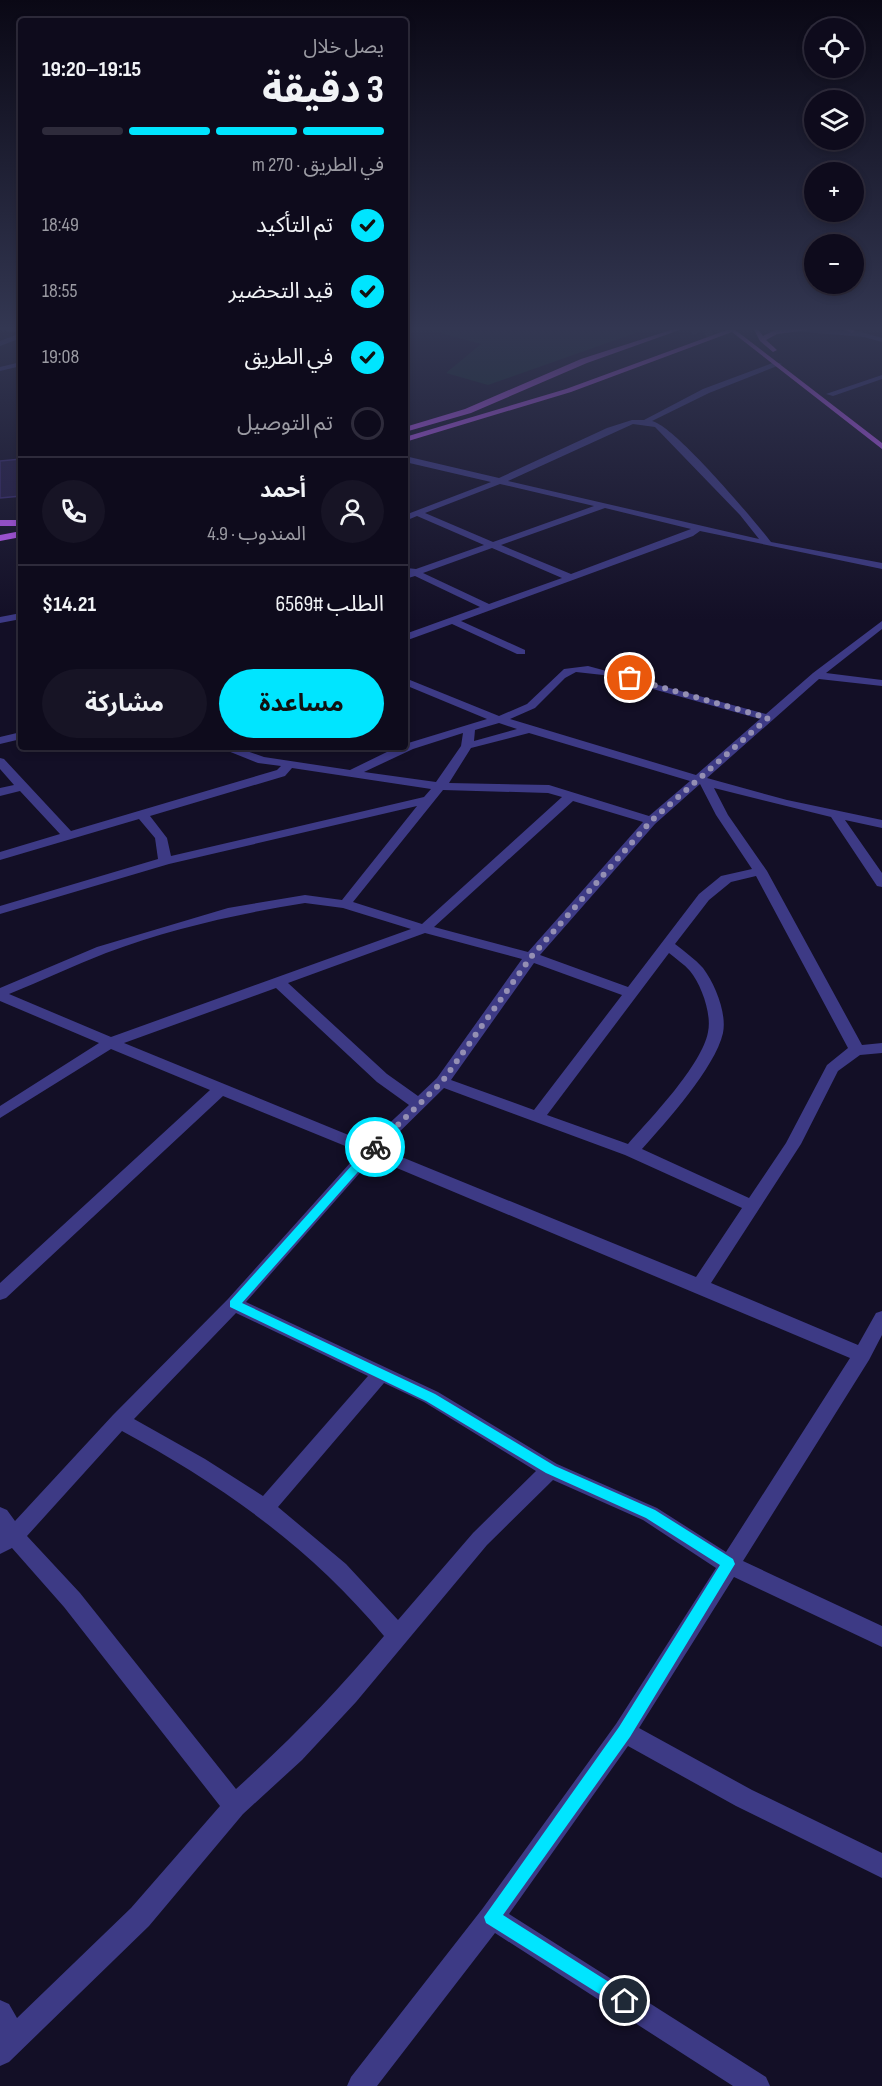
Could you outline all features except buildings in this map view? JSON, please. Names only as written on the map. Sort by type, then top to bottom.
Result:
[{"type":"main road","points":[[408,439],[460,425]]},
{"type":"main road","points":[[855,425],[882,447]]},
{"type":"main road","points":[[870,425],[882,435]]},
{"type":"main road","points":[[0,523],[18,524]]},
{"type":"main road","points":[[0,529],[18,525]]},
{"type":"main road","points":[[0,538],[18,535]]},
{"type":"street","points":[[408,517],[500,481],[623,425]]},
{"type":"street","points":[[658,425],[743,513],[768,544]]},
{"type":"street","points":[[408,460],[768,544],[882,566]]},
{"type":"street","points":[[408,572],[496,545],[603,506]]},
{"type":"street","points":[[419,514],[571,578]]},
{"type":"street","points":[[408,637],[690,534],[698,528]]},
{"type":"street","points":[[408,572],[490,608]]},
{"type":"street","points":[[0,620],[18,617]]},
{"type":"street","points":[[453,621],[521,652]]},
{"type":"street","points":[[7,1541],[234,1304],[372,1149],[442,1082],[531,957],[651,821],[702,782],[768,718],[817,675],[882,624]]},
{"type":"street","points":[[408,630],[416,634]]},
{"type":"street","points":[[408,746],[470,728],[531,706],[562,674],[579,668],[630,678],[768,718]]},
{"type":"street","points":[[817,675],[882,683]]},
{"type":"street","points":[[408,682],[493,720],[702,782],[836,816],[882,824]]},
{"type":"street","points":[[345,904],[437,786],[450,773],[467,746],[470,728]]},
{"type":"street","points":[[467,746],[527,730]]},
{"type":"street","points":[[0,741],[18,736]]},
{"type":"street","points":[[233,750],[262,760],[437,786],[530,787],[572,795],[651,821]]},
{"type":"street","points":[[352,774],[398,750]]},
{"type":"street","points":[[0,762],[68,835]]},
{"type":"street","points":[[0,856],[281,772],[290,764]]},
{"type":"street","points":[[702,782],[760,871],[857,1050]]},
{"type":"street","points":[[0,792],[23,786]]},
{"type":"street","points":[[0,1113],[110,1043],[424,929],[572,795]]},
{"type":"street","points":[[0,910],[165,861],[427,800]]},
{"type":"street","points":[[141,813],[161,838],[165,861]]},
{"type":"street","points":[[836,816],[882,883]]},
{"type":"street","points":[[536,1118],[704,897],[726,879],[760,871]]},
{"type":"street","points":[[0,994],[102,950],[233,911],[304,899],[345,904],[424,929],[531,957],[631,993]]},
{"type":"street","points":[[632,1151],[685,1085],[709,1050],[717,1032],[716,1020],[699,972],[668,945]]},
{"type":"street","points":[[278,982],[382,1078],[418,1104]]},
{"type":"street","points":[[0,994],[110,1043],[700,1285],[862,1355]]},
{"type":"street","points":[[700,1285],[719,1259],[750,1205],[793,1144],[832,1068],[845,1056],[857,1050],[882,1048]]},
{"type":"street","points":[[442,1082],[632,1151],[750,1205]]},
{"type":"street","points":[[0,1293],[221,1089]]},
{"type":"street","points":[[234,1304],[431,1397],[550,1470],[650,1514],[728,1564],[882,1637]]},
{"type":"street","points":[[360,2086],[492,1917],[624,1732],[862,1355],[882,1318]]},
{"type":"street","points":[[266,1507],[382,1373]]},
{"type":"street","points":[[120,1421],[221,1476],[266,1507],[311,1545],[347,1580],[398,1637]]},
{"type":"street","points":[[7,2045],[140,1917],[235,1806],[294,1752],[398,1637],[480,1539],[550,1470]]},
{"type":"street","points":[[0,1516],[7,1541],[72,1600],[235,1806]]},
{"type":"street","points":[[624,1732],[744,1798],[882,1866]]},
{"type":"street","points":[[492,1917],[757,2086]]},
{"type":"street","points":[[0,2013],[7,2045]]},
{"type":"way so far","points":[[375,1147],[442,1082],[531,957],[651,821],[768,718],[630,678]]},
{"type":"route","points":[[375,1147],[234,1304],[431,1397],[550,1470],[650,1514],[728,1564],[624,1732],[492,1917],[625,2001]]}]
